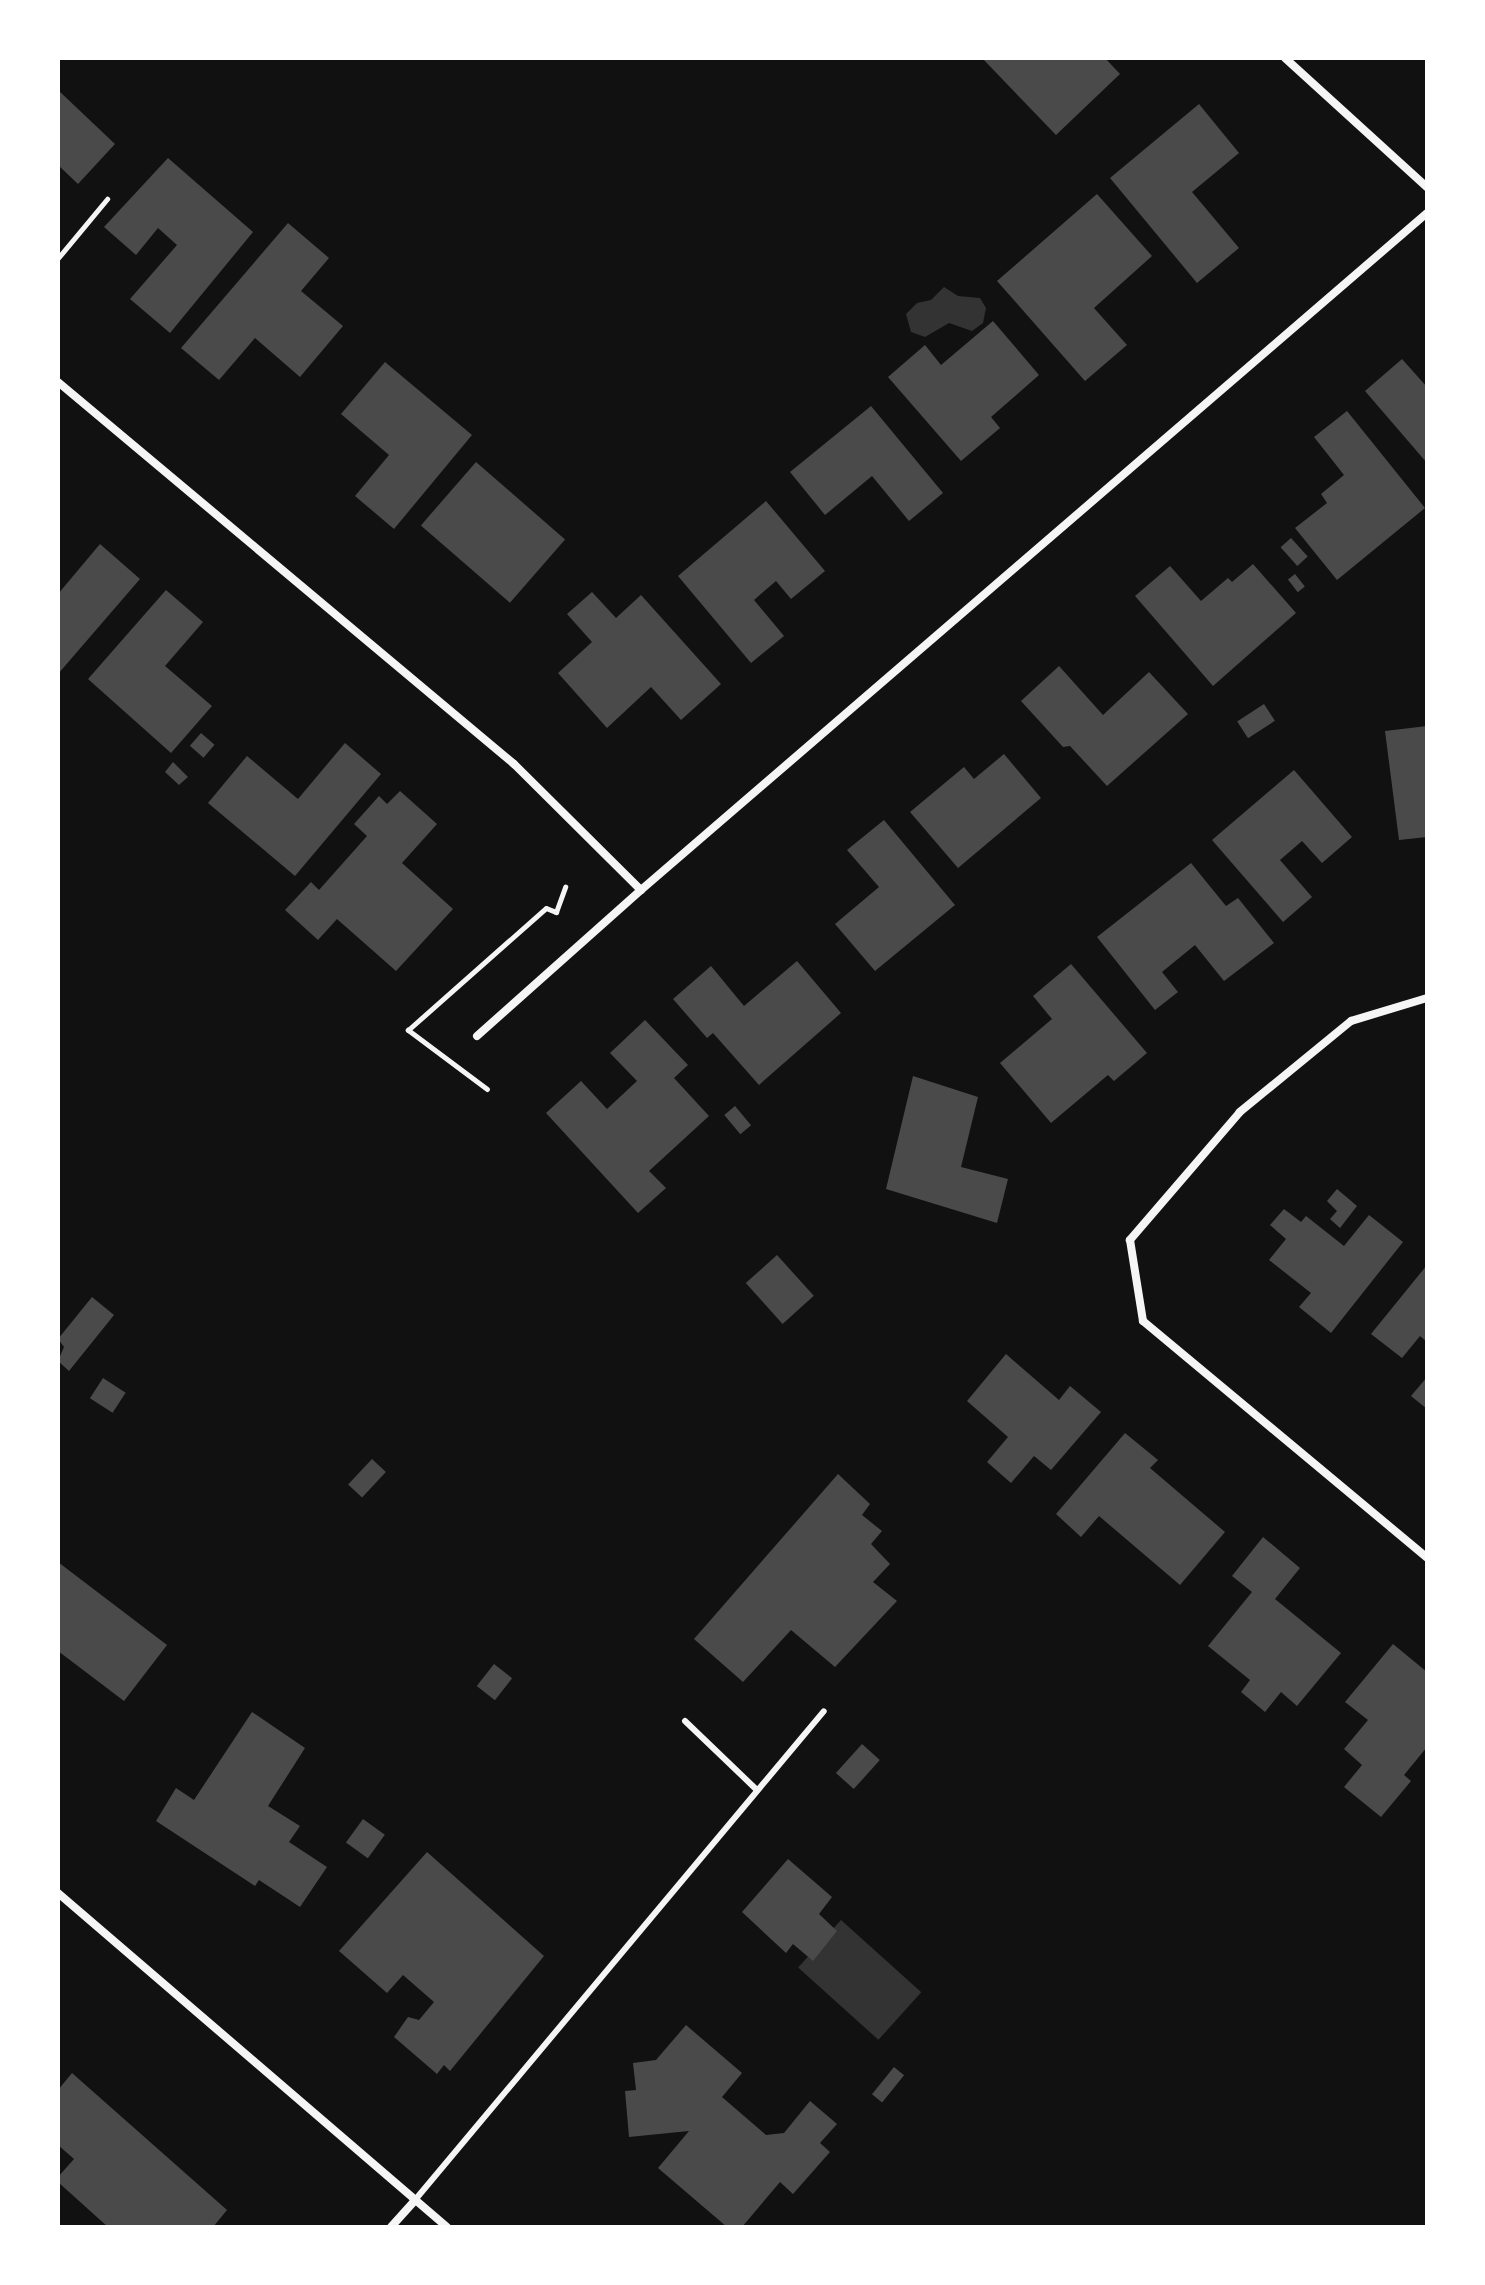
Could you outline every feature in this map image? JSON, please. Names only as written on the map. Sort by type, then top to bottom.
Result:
[{"type":"street","points":[[1285,58],[1427,187]]},
{"type":"street","points":[[477,1036],[641,890],[1427,213]]},
{"type":"street","points":[[58,382],[514,764],[641,890]]},
{"type":"street","points":[[1427,998],[1351,1021],[1240,1112],[1130,1240],[1143,1321],[1427,1558]]},
{"type":"street","points":[[58,1893],[447,2227]]},
{"type":"street","points":[[391,2227],[415,2200]]},
{"type":"lane","points":[[415,2200],[824,1711]]},
{"type":"lane","points":[[685,1721],[757,1790]]},
{"type":"path","points":[[58,258],[107,199]]},
{"type":"path","points":[[487,1089],[408,1030],[546,908],[556,912],[565,887]]},
{"type":"shaded area","points":[[944,287],[958,296],[980,298],[986,308],[983,323],[972,331],[949,323],[925,337],[911,332],[906,314],[917,303],[931,300]]},
{"type":"shaded area","points":[[841,1920],[921,1992],[878,2040],[798,1968]]},
{"type":"building","points":[[982,58],[1105,58],[1120,74],[1056,135]]},
{"type":"building","points":[[58,90],[115,144],[78,184],[58,165]]},
{"type":"building","points":[[1199,104],[1239,153],[1192,192],[1239,248],[1197,283],[1110,178]]},
{"type":"building","points":[[168,158],[253,232],[170,333],[130,299],[177,245],[158,228],[136,255],[104,227]]},
{"type":"building","points":[[1097,194],[1152,256],[1094,308],[1127,345],[1085,381],[997,281]]},
{"type":"building","points":[[288,223],[329,258],[301,291],[343,326],[300,377],[255,338],[219,380],[181,348]]},
{"type":"building","points":[[993,321],[1039,375],[991,417],[1000,428],[961,461],[888,377],[925,345],[941,365]]},
{"type":"building","points":[[1402,359],[1427,387],[1427,463],[1365,391]]},
{"type":"building","points":[[385,362],[472,435],[394,529],[355,496],[389,455],[341,414]]},
{"type":"building","points":[[871,406],[943,493],[909,521],[872,476],[825,515],[790,472]]},
{"type":"building","points":[[1347,411],[1425,508],[1337,580],[1295,528],[1327,503],[1321,494],[1344,475],[1314,437]]},
{"type":"building","points":[[476,462],[565,539],[510,603],[421,525]]},
{"type":"building","points":[[766,501],[825,571],[791,599],[776,581],[754,600],[784,636],[751,663],[678,576]]},
{"type":"building","points":[[1291,538],[1308,557],[1297,566],[1281,547]]},
{"type":"building","points":[[100,544],[140,579],[58,674],[58,594]]},
{"type":"building","points":[[1253,564],[1296,613],[1213,686],[1135,596],[1170,566],[1201,601],[1228,578],[1232,582]]},
{"type":"building","points":[[1295,574],[1305,587],[1298,592],[1288,580]]},
{"type":"building","points":[[166,590],[203,622],[165,666],[212,706],[171,753],[88,679]]},
{"type":"building","points":[[592,592],[616,618],[641,595],[721,684],[681,720],[651,687],[607,728],[558,673],[592,642],[567,614]]},
{"type":"building","points":[[1059,666],[1103,715],[1149,672],[1188,714],[1107,786],[1070,746],[1063,747],[1021,701]]},
{"type":"building","points":[[1264,704],[1275,721],[1248,738],[1237,721]]},
{"type":"building","points":[[1427,726],[1427,837],[1399,840],[1385,731]]},
{"type":"building","points":[[201,733],[215,745],[203,758],[190,746]]},
{"type":"building","points":[[345,743],[381,774],[295,876],[208,803],[247,756],[298,799]]},
{"type":"building","points":[[1004,754],[1041,798],[958,868],[910,812],[964,767],[974,779]]},
{"type":"building","points":[[173,762],[188,777],[179,785],[165,772]]},
{"type":"building","points":[[1294,770],[1352,837],[1322,863],[1302,841],[1280,860],[1312,897],[1283,922],[1212,840]]},
{"type":"building","points":[[400,791],[437,824],[402,863],[453,909],[396,971],[337,919],[318,940],[285,910],[311,882],[319,890],[367,836],[354,824],[379,796],[387,804]]},
{"type":"building","points":[[884,820],[955,905],[875,971],[835,924],[879,887],[847,850]]},
{"type":"building","points":[[1191,863],[1226,906],[1238,898],[1274,943],[1224,981],[1195,945],[1162,972],[1178,992],[1155,1010],[1097,937]]},
{"type":"building","points":[[797,961],[841,1013],[759,1085],[713,1033],[707,1038],[673,999],[711,966],[744,1006]]},
{"type":"building","points":[[1071,964],[1147,1053],[1114,1081],[1108,1075],[1051,1123],[1000,1063],[1052,1019],[1033,996]]},
{"type":"building","points":[[645,1020],[688,1065],[674,1078],[709,1116],[649,1171],[666,1188],[638,1213],[546,1113],[581,1081],[607,1109],[637,1081],[610,1053]]},
{"type":"building","points":[[913,1076],[978,1097],[961,1167],[1008,1179],[997,1223],[886,1189]]},
{"type":"building","points":[[735,1106],[751,1125],[740,1134],[724,1115]]},
{"type":"building","points":[[1337,1189],[1357,1206],[1340,1228],[1330,1219],[1337,1211],[1327,1201]]},
{"type":"building","points":[[1284,1209],[1301,1222],[1306,1216],[1344,1246],[1369,1215],[1403,1242],[1331,1333],[1299,1307],[1311,1293],[1269,1260],[1286,1239],[1270,1225]]},
{"type":"building","points":[[777,1255],[814,1296],[783,1324],[746,1283]]},
{"type":"building","points":[[1427,1265],[1427,1342],[1420,1336],[1402,1358],[1371,1334]]},
{"type":"building","points":[[92,1297],[114,1315],[69,1371],[58,1361],[64,1347],[58,1339]]},
{"type":"building","points":[[1006,1354],[1059,1400],[1070,1386],[1101,1412],[1051,1470],[1034,1456],[1011,1483],[987,1462],[1008,1437],[967,1401]]},
{"type":"building","points":[[1427,1377],[1427,1409],[1411,1396]]},
{"type":"building","points":[[103,1378],[126,1393],[113,1413],[90,1398]]},
{"type":"building","points":[[1125,1433],[1158,1460],[1150,1468],[1225,1532],[1180,1585],[1099,1516],[1081,1537],[1056,1514]]},
{"type":"building","points":[[372,1459],[386,1472],[362,1498],[348,1485]]},
{"type":"building","points":[[838,1474],[870,1504],[862,1515],[882,1531],[871,1544],[890,1564],[873,1582],[897,1601],[835,1667],[791,1630],[743,1682],[694,1639]]},
{"type":"building","points":[[1263,1537],[1300,1568],[1275,1599],[1341,1653],[1297,1706],[1281,1692],[1265,1712],[1241,1692],[1250,1680],[1208,1646],[1252,1592],[1232,1576]]},
{"type":"building","points":[[58,1562],[167,1645],[124,1701],[58,1651]]},
{"type":"building","points":[[1393,1644],[1427,1672],[1427,1747],[1404,1775],[1411,1781],[1381,1817],[1344,1787],[1362,1765],[1344,1749],[1368,1720],[1345,1702]]},
{"type":"building","points":[[494,1664],[512,1678],[495,1700],[477,1686]]},
{"type":"building","points":[[252,1712],[305,1748],[268,1806],[300,1826],[289,1842],[327,1867],[300,1907],[259,1880],[255,1886],[156,1821],[176,1788],[194,1800]]},
{"type":"building","points":[[862,1744],[880,1760],[854,1789],[836,1773]]},
{"type":"building","points":[[363,1819],[385,1835],[368,1858],[346,1842]]},
{"type":"building","points":[[427,1852],[544,1956],[450,2071],[444,2065],[437,2074],[394,2037],[408,2017],[419,2020],[434,2002],[403,1975],[387,1993],[339,1951]]},
{"type":"building","points":[[788,1859],[832,1897],[819,1914],[837,1931],[813,1961],[793,1944],[786,1953],[742,1912]]},
{"type":"building","points":[[686,2025],[742,2073],[722,2097],[766,2135],[784,2133],[810,2101],[837,2124],[820,2143],[830,2152],[793,2194],[780,2182],[742,2227],[727,2227],[658,2168],[689,2131],[629,2137],[625,2091],[636,2090],[633,2063],[656,2060]]},
{"type":"building","points":[[894,2067],[904,2075],[882,2102],[872,2094]]},
{"type":"building","points":[[72,2073],[227,2210],[213,2227],[108,2227],[58,2182],[58,2177],[74,2159],[58,2145],[58,2090]]}]
